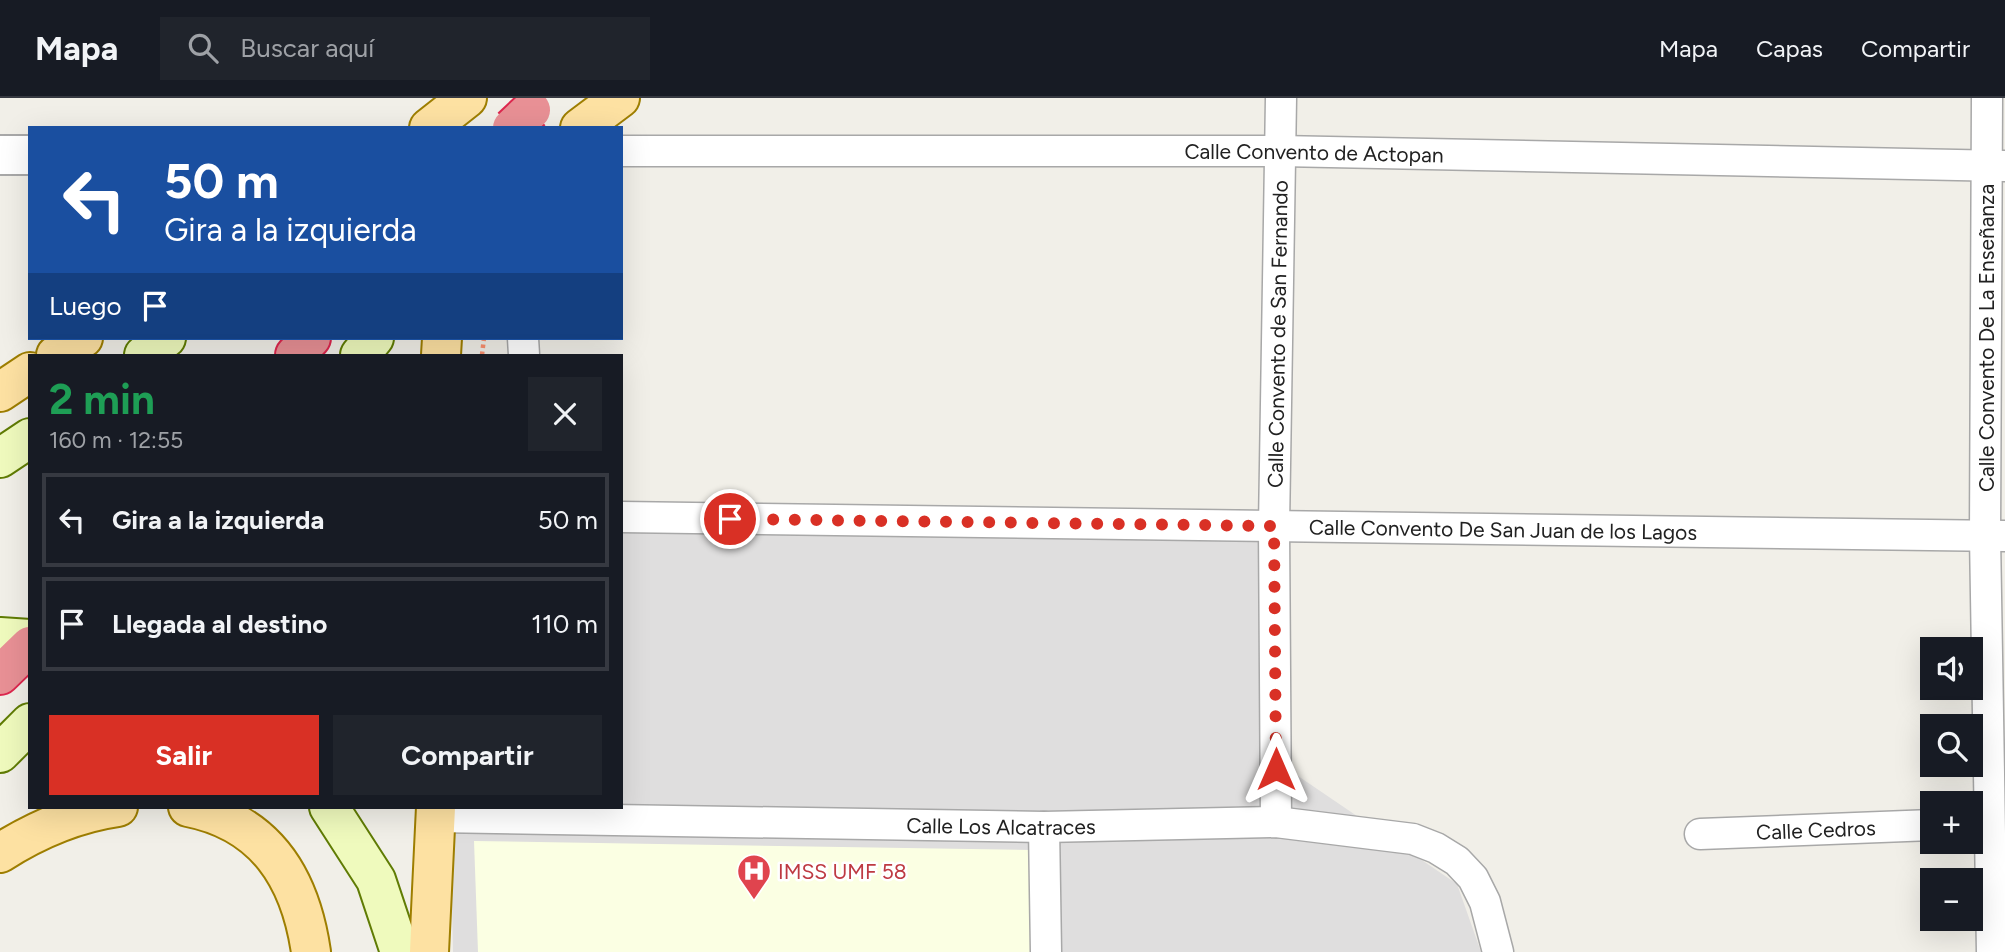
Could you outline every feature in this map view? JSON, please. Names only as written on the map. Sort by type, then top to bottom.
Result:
[{"type":"highway","points":[[514,126],[549,98]]},
{"type":"highway","points":[[296,354],[309,340]]},
{"type":"highway","points":[[0,675],[28,648]]},
{"type":"main road","points":[[583,126],[620,98]]},
{"type":"main road","points":[[58,354],[80,340]]},
{"type":"main road","points":[[145,354],[163,340]]},
{"type":"main road","points":[[361,354],[372,340]]},
{"type":"main road","points":[[0,392],[28,373]]},
{"type":"main road","points":[[0,458],[28,439]]},
{"type":"main road","points":[[0,637],[28,639]]},
{"type":"main road","points":[[0,753],[28,725]]},
{"type":"main road","points":[[0,853],[27,836],[90,811],[104,809]]},
{"type":"main road","points":[[199,809],[215,812],[248,830],[273,854],[290,880],[304,913],[311,952]]},
{"type":"main road","points":[[330,809],[376,880],[400,952]]},
{"type":"main road","points":[[429,952],[436,812]]},
{"type":"street","name":"Calle Convento de San Fernando","points":[[1276,822],[1274,526],[1282,98]]},
{"type":"street","name":"Calle Convento De La Enseñanza","points":[[1987,98],[1996,166],[1995,536],[1989,826],[1992,952]]},
{"type":"street","name":"Calle Convento de Actopan","points":[[623,151],[1280,151],[1996,166]]},
{"type":"street","points":[[0,155],[28,155]]},
{"type":"street","name":"Calle Convento De San Juan de los Lagos","points":[[623,517],[1995,536]]},
{"type":"street","name":"Calle Los Alcatraces","points":[[436,812],[1044,827],[1276,822],[1413,839],[1436,848],[1457,861],[1473,878],[1485,902],[1498,952]]},
{"type":"street","name":"Calle Cedros","points":[[1700,834],[1920,825]]},
{"type":"street","points":[[1044,827],[1046,952]]},
{"type":"shaded area","points":[[623,524],[1266,537],[1276,761],[1457,884],[1481,952],[453,952],[450,809],[623,809]]},
{"type":"shaded area","name":"IMSS UMF 58","points":[[474,841],[1033,850],[1032,952],[478,952]]},
{"type":"place","name":"IMSS UMF 58","points":[[754,901]]},
{"type":"route","points":[[730,519],[1274,526],[1276,769]]}]
